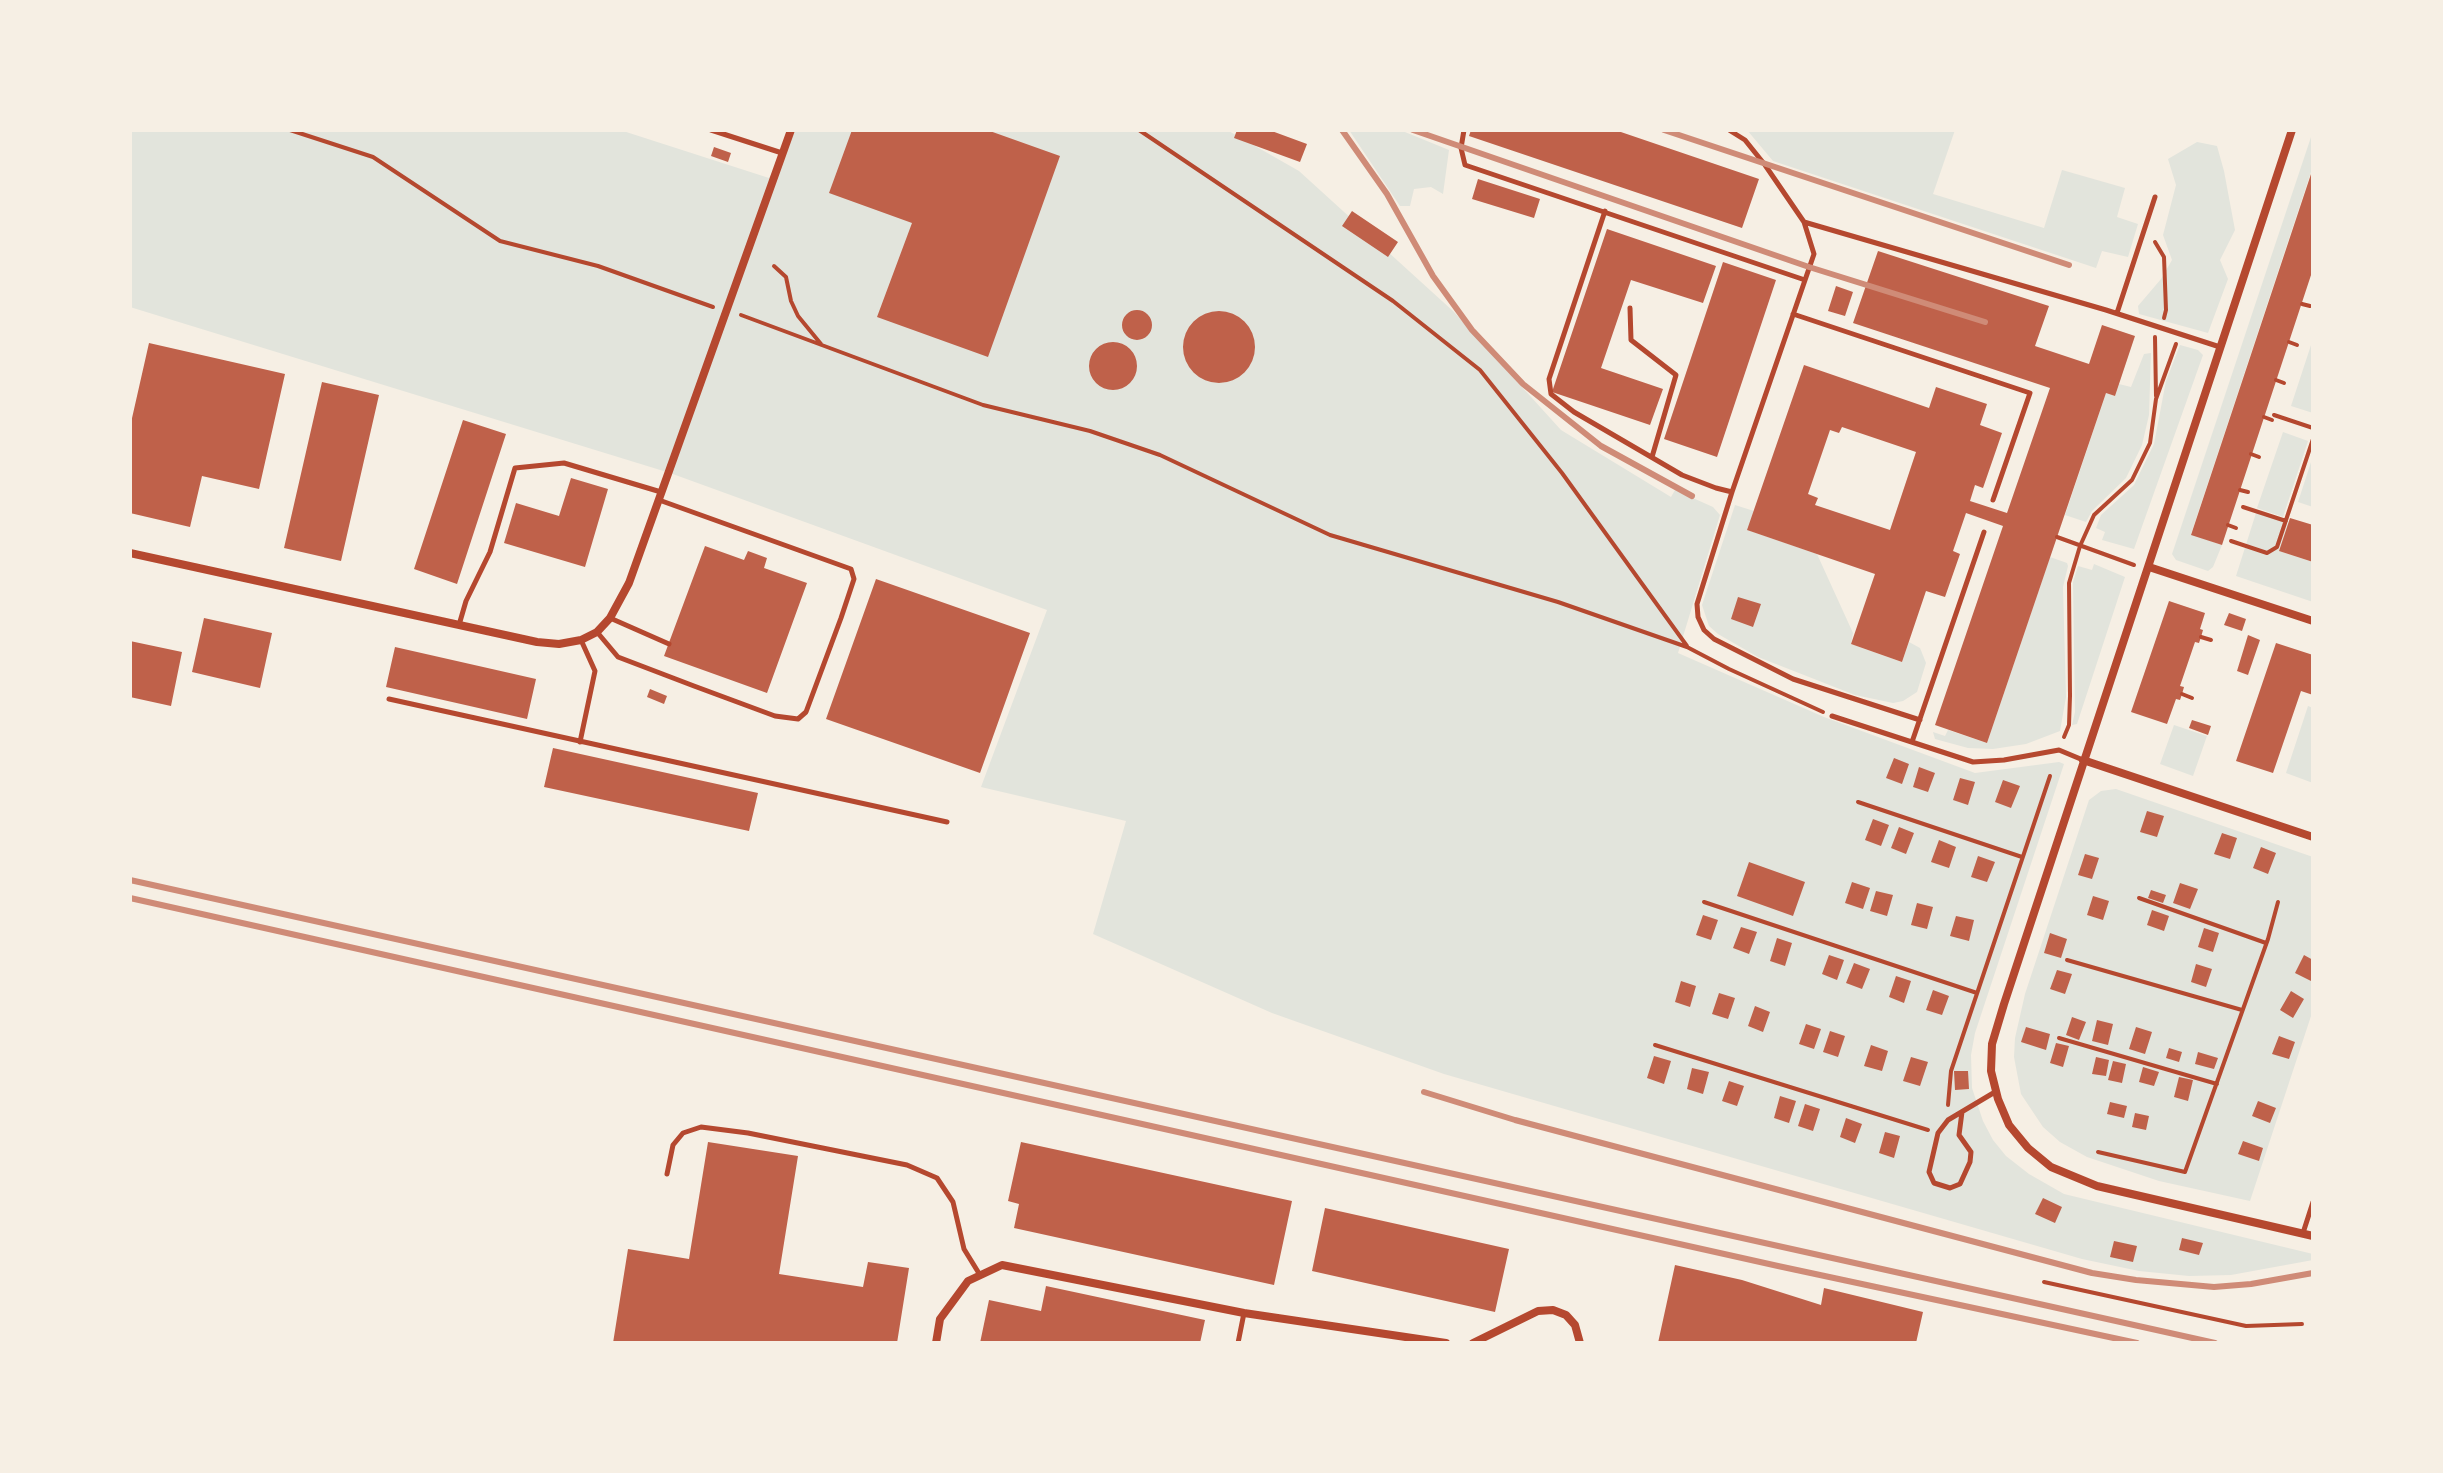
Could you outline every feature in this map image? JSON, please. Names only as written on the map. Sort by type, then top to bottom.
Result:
[{"type":"street","points":[[130,553],[537,642],[559,644],[581,640],[597,632],[610,618],[629,583],[791,130]]},
{"type":"street","points":[[2292,130],[1992,1044],[1991,1071],[2009,1125],[2028,1148],[2051,1167],[2097,1186],[2308,1234]]},
{"type":"street","points":[[2149,567],[2313,621]]},
{"type":"street","points":[[2083,760],[2313,837]]},
{"type":"street","points":[[936,1343],[940,1319],[968,1281],[1002,1265],[1244,1313],[1446,1343]]},
{"type":"street","points":[[1473,1343],[1538,1311],[1553,1310],[1566,1315],[1575,1325],[1580,1343]]},
{"type":"lane","points":[[711,130],[783,153]]},
{"type":"lane","points":[[1464,130],[1461,148],[1465,165],[1805,280]]},
{"type":"lane","points":[[1729,130],[1745,140],[1765,165],[1804,222],[1814,254],[1732,492],[1697,604],[1698,617],[1704,630],[1714,639],[1793,679],[1920,720]]},
{"type":"lane","points":[[2117,313],[2155,197]]},
{"type":"lane","points":[[1605,211],[1549,379],[1551,394],[1574,412],[1682,475],[1732,492]]},
{"type":"lane","points":[[1804,222],[2117,313],[2221,347]]},
{"type":"lane","points":[[1630,308],[1631,340],[1676,375],[1652,457]]},
{"type":"lane","points":[[1793,314],[2030,393],[1993,500]]},
{"type":"lane","points":[[459,625],[466,601],[490,552],[515,468],[564,463],[851,569],[854,579],[806,712],[798,719],[775,716],[618,657],[597,632]]},
{"type":"lane","points":[[1912,742],[1984,532]]},
{"type":"lane","points":[[610,618],[669,644]]},
{"type":"lane","points":[[580,742],[595,671],[581,640]]},
{"type":"lane","points":[[389,699],[947,822]]},
{"type":"lane","points":[[1832,716],[1973,762],[2059,750],[2083,760]]},
{"type":"lane","points":[[1962,1112],[1959,1135],[1971,1152],[1970,1162],[1960,1184],[1950,1188],[1934,1183],[1929,1172],[1938,1133],[1948,1120],[1996,1091]]},
{"type":"lane","points":[[667,1174],[673,1145],[683,1133],[701,1127],[748,1133],[907,1165],[937,1178],[953,1202],[964,1249],[980,1275]]},
{"type":"lane","points":[[2308,1234],[2313,1202]]},
{"type":"lane","points":[[1238,1343],[1244,1313]]},
{"type":"path","points":[[290,130],[373,157],[500,241],[598,266],[983,405],[1090,431],[1160,455],[1330,535],[1558,602],[1687,647],[1832,716]]},
{"type":"path","points":[[1139,130],[1393,301],[1480,370],[1571,485],[1687,647]]},
{"type":"path","points":[[2153,235],[2164,257],[2166,310],[2161,328]]},
{"type":"path","points":[[774,266],[786,277],[798,316],[822,345]]},
{"type":"path","points":[[2302,304],[2310,306]]},
{"type":"path","points":[[2059,750],[2069,725],[2069,583],[2080,546],[2094,515],[2132,480],[2150,443],[2156,399],[2154,326]]},
{"type":"path","points":[[2156,399],[2180,334]]},
{"type":"path","points":[[2289,342],[2297,345]]},
{"type":"path","points":[[2276,380],[2284,383]]},
{"type":"path","points":[[2264,417],[2313,428]]},
{"type":"path","points":[[2231,541],[2267,553],[2277,547],[2313,439]]},
{"type":"path","points":[[2251,454],[2259,457]]},
{"type":"path","points":[[2240,490],[2248,492]]},
{"type":"path","points":[[2243,507],[2286,521]]},
{"type":"path","points":[[2228,525],[2236,528]]},
{"type":"path","points":[[2057,537],[2119,560]]},
{"type":"path","points":[[2201,637],[2211,640]]},
{"type":"path","points":[[2182,694],[2192,698]]},
{"type":"path","points":[[1948,1120],[1951,1071],[2050,776]]},
{"type":"path","points":[[1858,802],[2022,857]]},
{"type":"path","points":[[2139,898],[2266,943]]},
{"type":"path","points":[[1704,902],[1977,993]]},
{"type":"path","points":[[2098,1152],[2185,1172],[2278,902]]},
{"type":"path","points":[[2067,960],[2243,1010]]},
{"type":"path","points":[[2059,1038],[2217,1084]]},
{"type":"path","points":[[1655,1045],[1938,1133]]},
{"type":"path","points":[[2044,1282],[2246,1326],[2302,1324]]},
{"type":"shaded area","points":[[130,130],[620,130],[769,178],[796,130],[1227,130],[1299,171],[1453,311],[1561,430],[1671,497],[1675,490],[1713,507],[1720,515],[1678,653],[1824,717],[1975,773],[2059,762],[2064,764],[1975,1033],[1971,1055],[1972,1088],[1983,1121],[2006,1156],[2029,1174],[2064,1194],[2313,1254],[2313,1260],[2231,1275],[2189,1276],[2139,1271],[2082,1259],[1444,1074],[1272,1013],[1093,934],[1126,821],[981,787],[1047,610],[670,473],[130,307]]},
{"type":"shaded area","points":[[1349,130],[1400,130],[1449,150],[1443,194],[1431,187],[1414,189],[1410,206],[1400,206]]},
{"type":"shaded area","points":[[1747,130],[1955,130],[1933,194],[2044,228],[2062,170],[2125,188],[2117,217],[2138,224],[2128,257],[2102,251],[2096,268],[1773,161]]},
{"type":"shaded area","points":[[2313,131],[2313,166],[2191,534],[2222,545],[2213,567],[2208,571],[2176,560],[2172,554]]},
{"type":"shaded area","points":[[2197,142],[2217,146],[2235,230],[2220,260],[2228,279],[2208,333],[2139,314],[2138,306],[2161,279],[2172,260],[2163,235],[2176,185],[2168,159]]},
{"type":"shaded area","points":[[2313,339],[2313,413],[2291,406]]},
{"type":"shaded area","points":[[2180,345],[2198,350],[2203,355],[2134,549],[2102,540],[2105,532],[2096,528],[2101,515],[2134,485],[2154,444],[2166,381]]},
{"type":"shaded area","points":[[2151,353],[2149,415],[2142,445],[2126,478],[2092,511],[2086,522],[2065,515],[2106,393],[2115,396],[2119,384],[2131,387],[2144,354]]},
{"type":"shaded area","points":[[2283,432],[2308,441],[2283,517],[2257,508]]},
{"type":"shaded area","points":[[2313,456],[2313,507],[2298,502]]},
{"type":"shaded area","points":[[1735,505],[1754,511],[1748,530],[1817,554],[1853,633],[1851,644],[1902,662],[1909,642],[1920,648],[1926,663],[1917,692],[1893,703],[1855,695],[1758,657],[1709,626],[1702,605]]},
{"type":"shaded area","points":[[2256,513],[2288,523],[2279,551],[2313,562],[2313,602],[2236,576]]},
{"type":"shaded area","points":[[2050,557],[2068,566],[2063,587],[2066,697],[2060,731],[2026,744],[1993,749],[1968,748],[1935,739],[1933,732],[1945,736],[1948,730],[1987,743]]},
{"type":"shaded area","points":[[2094,564],[2125,577],[2077,724],[2072,725],[2075,712],[2073,582],[2078,566],[2092,570]]},
{"type":"shaded area","points":[[2308,706],[2313,708],[2313,783],[2286,773]]},
{"type":"shaded area","points":[[2174,725],[2207,736],[2193,776],[2160,764]]},
{"type":"shaded area","points":[[2116,789],[2313,857],[2313,1010],[2250,1201],[2159,1181],[2087,1157],[2060,1142],[2043,1127],[2021,1094],[2014,1057],[2025,994],[2089,800],[2101,791]]},
{"type":"building","points":[[852,130],[987,130],[1060,156],[988,357],[877,317],[912,223],[829,193]]},
{"type":"building","points":[[1237,130],[1269,130],[1307,144],[1300,162],[1234,138]]},
{"type":"building","points":[[1471,130],[1615,130],[1759,179],[1742,228],[1469,136]]},
{"type":"building","points":[[714,147],[731,153],[728,162],[711,156]]},
{"type":"building","points":[[2313,168],[2313,269],[2222,545],[2191,535]]},
{"type":"building","points":[[1478,179],[1540,199],[1534,218],[1472,199]]},
{"type":"building","points":[[1352,211],[1398,242],[1388,257],[1342,226]]},
{"type":"building","points":[[1607,229],[1716,266],[1703,303],[1631,280],[1601,368],[1663,389],[1650,425],[1552,392]]},
{"type":"building","points":[[1878,251],[2049,306],[2035,346],[2089,364],[2102,325],[2135,336],[2115,396],[2106,393],[1987,743],[1935,725],[2003,526],[1966,513],[1953,551],[1960,554],[1945,597],[1926,591],[1902,662],[1851,644],[1875,574],[1747,530],[1804,365],[1929,408],[1936,387],[1987,404],[1980,425],[2002,433],[1983,488],[1975,485],[1970,501],[2007,513],[2050,388],[1853,323]],"holes":[[[1842,427],[1916,452],[1890,530],[1815,505],[1818,498],[1808,494],[1830,430],[1839,433]]]},
{"type":"building","points":[[1723,262],[1776,280],[1717,457],[1664,439]]},
{"type":"building","points":[[1836,286],[1853,292],[1845,316],[1828,311]]},
{"type":"building","points":[[1137,310],[1147,315],[1152,325],[1147,335],[1137,340],[1127,335],[1122,325],[1127,315]]},
{"type":"building","points":[[1219,311],[1239,317],[1249,327],[1255,347],[1249,367],[1239,377],[1219,383],[1199,377],[1189,367],[1183,347],[1189,327],[1199,317]]},
{"type":"building","points":[[1113,342],[1130,349],[1137,366],[1130,383],[1113,390],[1096,383],[1089,366],[1096,349]]},
{"type":"building","points":[[149,343],[285,374],[259,489],[202,476],[190,527],[130,513],[130,427]]},
{"type":"building","points":[[322,382],[379,395],[341,561],[284,548]]},
{"type":"building","points":[[463,420],[506,434],[457,584],[414,569]]},
{"type":"building","points":[[571,478],[608,489],[585,567],[504,543],[516,503],[559,516]]},
{"type":"building","points":[[2290,518],[2313,525],[2313,562],[2279,551]]},
{"type":"building","points":[[705,546],[744,560],[748,551],[767,558],[764,568],[807,583],[767,693],[664,656]]},
{"type":"building","points":[[876,579],[1030,633],[980,773],[826,719]]},
{"type":"building","points":[[1738,597],[1761,604],[1753,627],[1731,619]]},
{"type":"building","points":[[2169,601],[2205,613],[2199,643],[2195,642],[2180,686],[2184,687],[2180,700],[2176,699],[2167,724],[2131,712]]},
{"type":"building","points":[[2229,613],[2246,619],[2242,631],[2224,625]]},
{"type":"building","points":[[204,618],[272,633],[260,688],[192,672]]},
{"type":"building","points":[[2248,635],[2260,640],[2248,675],[2237,671]]},
{"type":"building","points":[[130,641],[182,652],[171,706],[130,697]]},
{"type":"building","points":[[2276,643],[2313,655],[2313,695],[2301,691],[2273,773],[2236,761]]},
{"type":"building","points":[[395,647],[536,679],[527,719],[386,687]]},
{"type":"building","points":[[650,689],[667,696],[664,704],[647,697]]},
{"type":"building","points":[[2192,720],[2211,726],[2208,735],[2189,728]]},
{"type":"building","points":[[553,748],[758,793],[749,831],[544,787]]},
{"type":"building","points":[[1894,758],[1909,764],[1902,784],[1886,778]]},
{"type":"building","points":[[1919,767],[1935,773],[1928,792],[1913,787]]},
{"type":"building","points":[[1960,778],[1975,782],[1968,805],[1953,800]]},
{"type":"building","points":[[2003,780],[2020,786],[2011,808],[1995,802]]},
{"type":"building","points":[[2147,811],[2164,816],[2157,837],[2140,832]]},
{"type":"building","points":[[1873,819],[1889,825],[1881,846],[1865,840]]},
{"type":"building","points":[[1899,827],[1914,833],[1906,854],[1891,848]]},
{"type":"building","points":[[2222,833],[2237,838],[2230,859],[2214,854]]},
{"type":"building","points":[[1939,840],[1956,847],[1949,868],[1931,862]]},
{"type":"building","points":[[2261,847],[2276,853],[2268,874],[2253,868]]},
{"type":"building","points":[[2085,854],[2099,858],[2092,879],[2078,875]]},
{"type":"building","points":[[1978,856],[1995,862],[1987,882],[1971,877]]},
{"type":"building","points":[[1749,862],[1805,882],[1793,916],[1737,896]]},
{"type":"building","points":[[1852,882],[1870,888],[1863,909],[1845,903]]},
{"type":"building","points":[[2180,883],[2198,889],[2190,909],[2173,903]]},
{"type":"building","points":[[2151,890],[2166,895],[2163,903],[2148,898]]},
{"type":"building","points":[[1876,891],[1893,895],[1887,916],[1870,911]]},
{"type":"building","points":[[2093,896],[2109,901],[2103,920],[2087,915]]},
{"type":"building","points":[[1917,903],[1933,907],[1927,929],[1911,925]]},
{"type":"building","points":[[2152,910],[2169,916],[2164,931],[2147,925]]},
{"type":"building","points":[[1703,915],[1718,920],[1711,940],[1696,935]]},
{"type":"building","points":[[1956,916],[1974,920],[1969,941],[1950,936]]},
{"type":"building","points":[[1741,927],[1757,932],[1749,954],[1733,948]]},
{"type":"building","points":[[2204,928],[2219,933],[2213,952],[2198,947]]},
{"type":"building","points":[[2050,933],[2067,939],[2061,958],[2044,953]]},
{"type":"building","points":[[1777,938],[1792,943],[1785,966],[1770,961]]},
{"type":"building","points":[[1829,955],[1844,960],[1837,980],[1822,974]]},
{"type":"building","points":[[2304,955],[2313,960],[2313,982],[2295,973]]},
{"type":"building","points":[[1854,963],[1870,969],[1862,989],[1846,983]]},
{"type":"building","points":[[2196,964],[2212,969],[2206,987],[2191,982]]},
{"type":"building","points":[[2057,970],[2072,974],[2065,994],[2050,989]]},
{"type":"building","points":[[1896,976],[1911,981],[1904,1003],[1889,997]]},
{"type":"building","points":[[1681,981],[1696,986],[1690,1007],[1675,1002]]},
{"type":"building","points":[[1933,990],[1949,996],[1942,1015],[1926,1010]]},
{"type":"building","points":[[2291,991],[2304,999],[2293,1018],[2280,1010]]},
{"type":"building","points":[[1719,993],[1735,998],[1728,1019],[1712,1014]]},
{"type":"building","points":[[1755,1006],[1770,1012],[1763,1032],[1748,1026]]},
{"type":"building","points":[[2072,1017],[2086,1022],[2079,1040],[2066,1035]]},
{"type":"building","points":[[2097,1020],[2113,1024],[2108,1045],[2092,1041]]},
{"type":"building","points":[[1806,1024],[1821,1029],[1814,1049],[1799,1044]]},
{"type":"building","points":[[2026,1027],[2050,1034],[2046,1050],[2021,1042]]},
{"type":"building","points":[[2136,1027],[2152,1032],[2145,1054],[2129,1049]]},
{"type":"building","points":[[1830,1031],[1845,1036],[1838,1057],[1823,1052]]},
{"type":"building","points":[[2279,1036],[2295,1042],[2289,1059],[2272,1054]]},
{"type":"building","points":[[2056,1043],[2069,1046],[2063,1067],[2050,1063]]},
{"type":"building","points":[[1871,1045],[1888,1051],[1882,1071],[1864,1066]]},
{"type":"building","points":[[2169,1048],[2182,1052],[2179,1062],[2166,1058]]},
{"type":"building","points":[[2198,1052],[2218,1058],[2214,1069],[2195,1064]]},
{"type":"building","points":[[1654,1056],[1671,1061],[1664,1084],[1647,1078]]},
{"type":"building","points":[[1911,1057],[1928,1062],[1920,1086],[1903,1081]]},
{"type":"building","points":[[2096,1057],[2109,1060],[2106,1076],[2092,1074]]},
{"type":"building","points":[[2113,1061],[2126,1064],[2122,1083],[2108,1080]]},
{"type":"building","points":[[2143,1067],[2159,1072],[2154,1086],[2139,1082]]},
{"type":"building","points":[[1692,1068],[1709,1072],[1703,1094],[1687,1089]]},
{"type":"building","points":[[1954,1071],[1968,1071],[1969,1089],[1955,1090]]},
{"type":"building","points":[[2179,1077],[2193,1080],[2188,1101],[2174,1097]]},
{"type":"building","points":[[1729,1081],[1744,1086],[1737,1106],[1722,1101]]},
{"type":"building","points":[[1780,1096],[1796,1101],[1789,1123],[1774,1118]]},
{"type":"building","points":[[2258,1101],[2276,1108],[2270,1123],[2252,1116]]},
{"type":"building","points":[[2110,1102],[2127,1106],[2124,1118],[2107,1114]]},
{"type":"building","points":[[1805,1104],[1820,1109],[1813,1131],[1798,1126]]},
{"type":"building","points":[[2135,1113],[2149,1116],[2146,1130],[2132,1127]]},
{"type":"building","points":[[1846,1118],[1862,1124],[1855,1143],[1840,1137]]},
{"type":"building","points":[[1885,1132],[1900,1136],[1894,1158],[1879,1153]]},
{"type":"building","points":[[2243,1141],[2263,1148],[2259,1161],[2238,1154]]},
{"type":"building","points":[[708,1142],[798,1156],[779,1274],[863,1287],[868,1262],[909,1268],[897,1343],[613,1343],[628,1249],[689,1259]]},
{"type":"building","points":[[1021,1142],[1292,1201],[1274,1285],[1014,1228],[1019,1204],[1008,1201]]},
{"type":"building","points":[[2043,1198],[2062,1207],[2055,1223],[2035,1214]]},
{"type":"building","points":[[1325,1208],[1509,1249],[1495,1312],[1312,1271]]},
{"type":"building","points":[[2182,1238],[2203,1243],[2199,1255],[2179,1250]]},
{"type":"building","points":[[2114,1241],[2137,1246],[2133,1262],[2110,1257]]},
{"type":"building","points":[[1675,1265],[1742,1280],[1821,1305],[1824,1288],[1923,1312],[1916,1343],[1658,1343]]},
{"type":"building","points":[[1046,1286],[1205,1320],[1200,1343],[980,1343],[989,1300],[1041,1311]]},
{"type":"railway","points":[[1342,130],[1387,194],[1433,276],[1472,330],[1523,384],[1601,446],[1692,496]]},
{"type":"railway","points":[[1413,130],[1809,267],[1985,322]]},
{"type":"railway","points":[[1664,130],[2069,265]]},
{"type":"railway","points":[[130,880],[2215,1343]]},
{"type":"railway","points":[[130,898],[1778,1266],[2137,1343]]},
{"type":"railway","points":[[1424,1092],[1515,1120],[2092,1273],[2214,1287],[2313,1273]]}]
